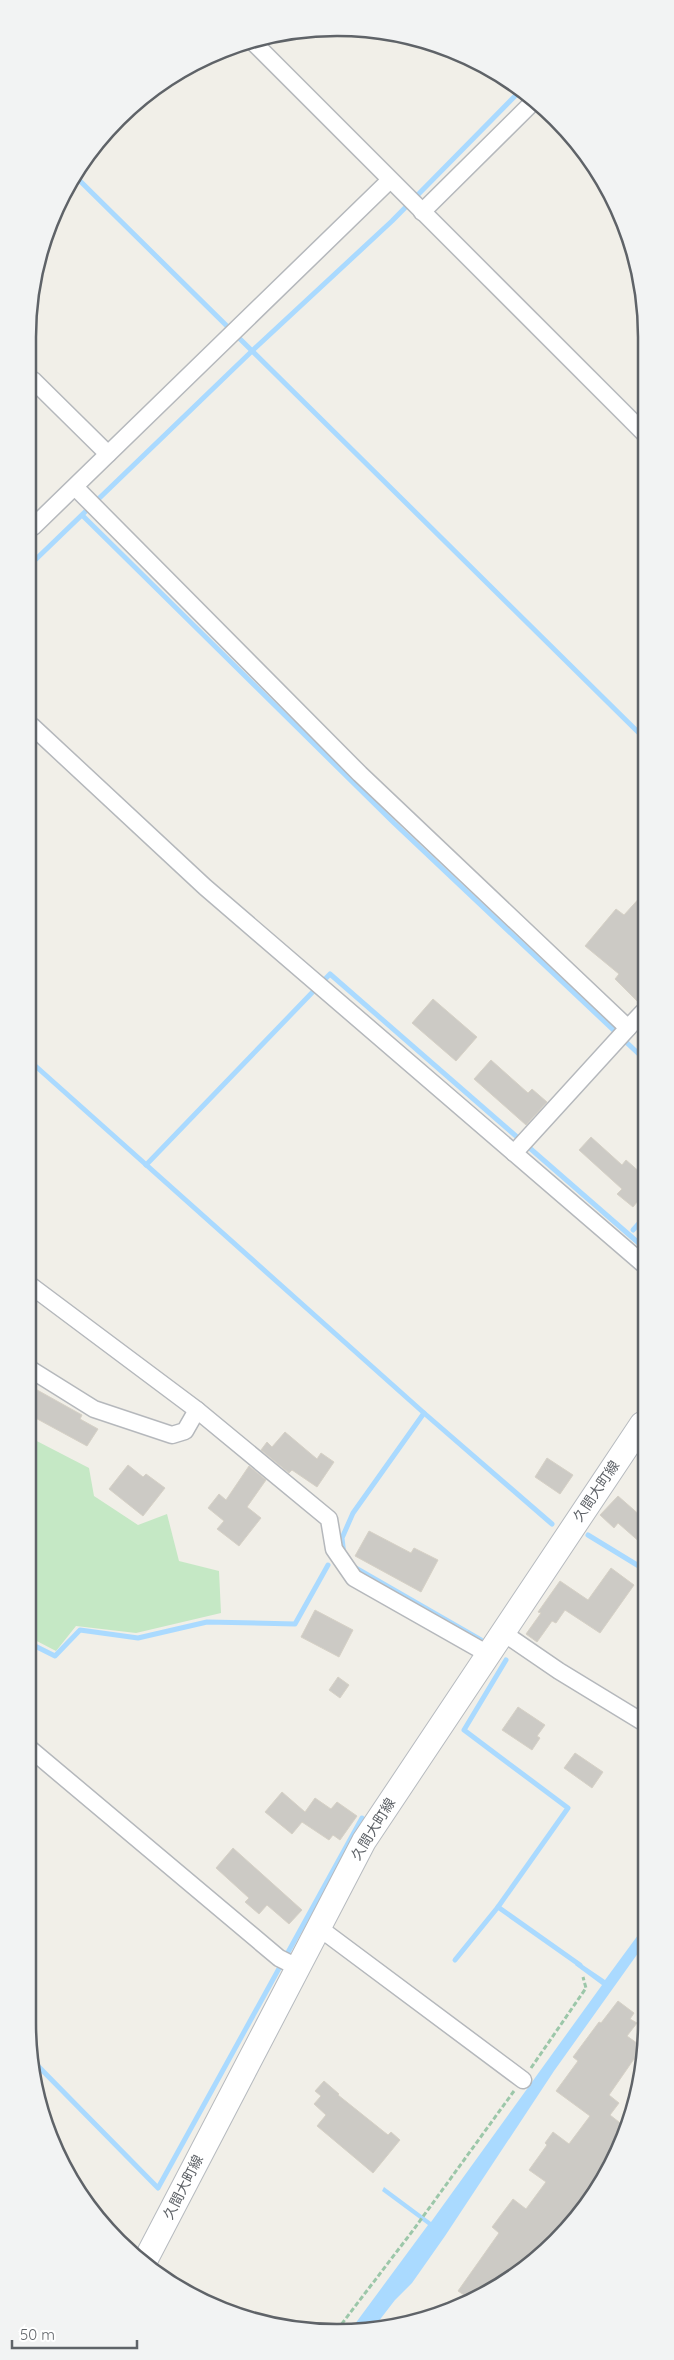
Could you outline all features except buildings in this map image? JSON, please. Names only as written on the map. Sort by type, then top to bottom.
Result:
[{"type":"main road","name":"久間大町線","points":[[147,2256],[289,1962],[318,1927],[364,1841],[638,1430]]},
{"type":"street","points":[[257,46],[638,427]]},
{"type":"street","points":[[415,205],[529,106]]},
{"type":"street","points":[[36,523],[390,180]]},
{"type":"street","points":[[36,383],[108,454]]},
{"type":"street","points":[[75,486],[360,774],[623,1034]]},
{"type":"street","points":[[36,730],[138,827],[319,986],[521,1146],[638,1259]]},
{"type":"street","points":[[521,1146],[638,1018]]},
{"type":"street","points":[[36,1289],[197,1410],[329,1519],[334,1549],[354,1578],[488,1654]]},
{"type":"street","points":[[36,1373],[94,1409],[172,1435],[186,1431],[197,1410]]},
{"type":"street","points":[[502,1632],[559,1671],[638,1719]]},
{"type":"street","points":[[36,1754],[289,1962]]},
{"type":"street","points":[[318,1927],[522,2080]]},
{"type":"path","points":[[343,2324],[428,2210],[586,1988],[583,1977]]},
{"type":"green space","points":[[36,1441],[89,1468],[94,1496],[138,1525],[167,1514],[179,1561],[219,1571],[221,1613],[136,1633],[76,1626],[56,1651],[36,1641]]},
{"type":"water","points":[[638,1935],[638,1953],[554,2071],[412,2283],[395,2300],[379,2321],[356,2323],[428,2225],[382,2191],[384,2187],[431,2222],[602,1985],[575,1965],[577,1961],[605,1980]]},
{"type":"waterway","points":[[36,559],[252,351],[392,221],[516,95]]},
{"type":"waterway","points":[[80,181],[638,732]]},
{"type":"waterway","points":[[83,516],[394,823],[638,1053]]},
{"type":"waterway","points":[[146,1165],[330,974],[638,1243]]},
{"type":"waterway","points":[[36,1066],[424,1413],[552,1524]]},
{"type":"waterway","points":[[633,1230],[638,1224]]},
{"type":"waterway","points":[[344,1555],[342,1538],[353,1513],[424,1413]]},
{"type":"waterway","points":[[588,1535],[638,1566]]},
{"type":"waterway","points":[[36,1646],[55,1656],[80,1630],[138,1638],[207,1622],[295,1624],[328,1565]]},
{"type":"waterway","points":[[354,1567],[481,1640]]},
{"type":"waterway","points":[[506,1660],[464,1730],[568,1808],[498,1907],[580,1965]]},
{"type":"waterway","points":[[40,2068],[158,2188],[362,1818]]},
{"type":"waterway","points":[[455,1960],[498,1907]]}]
